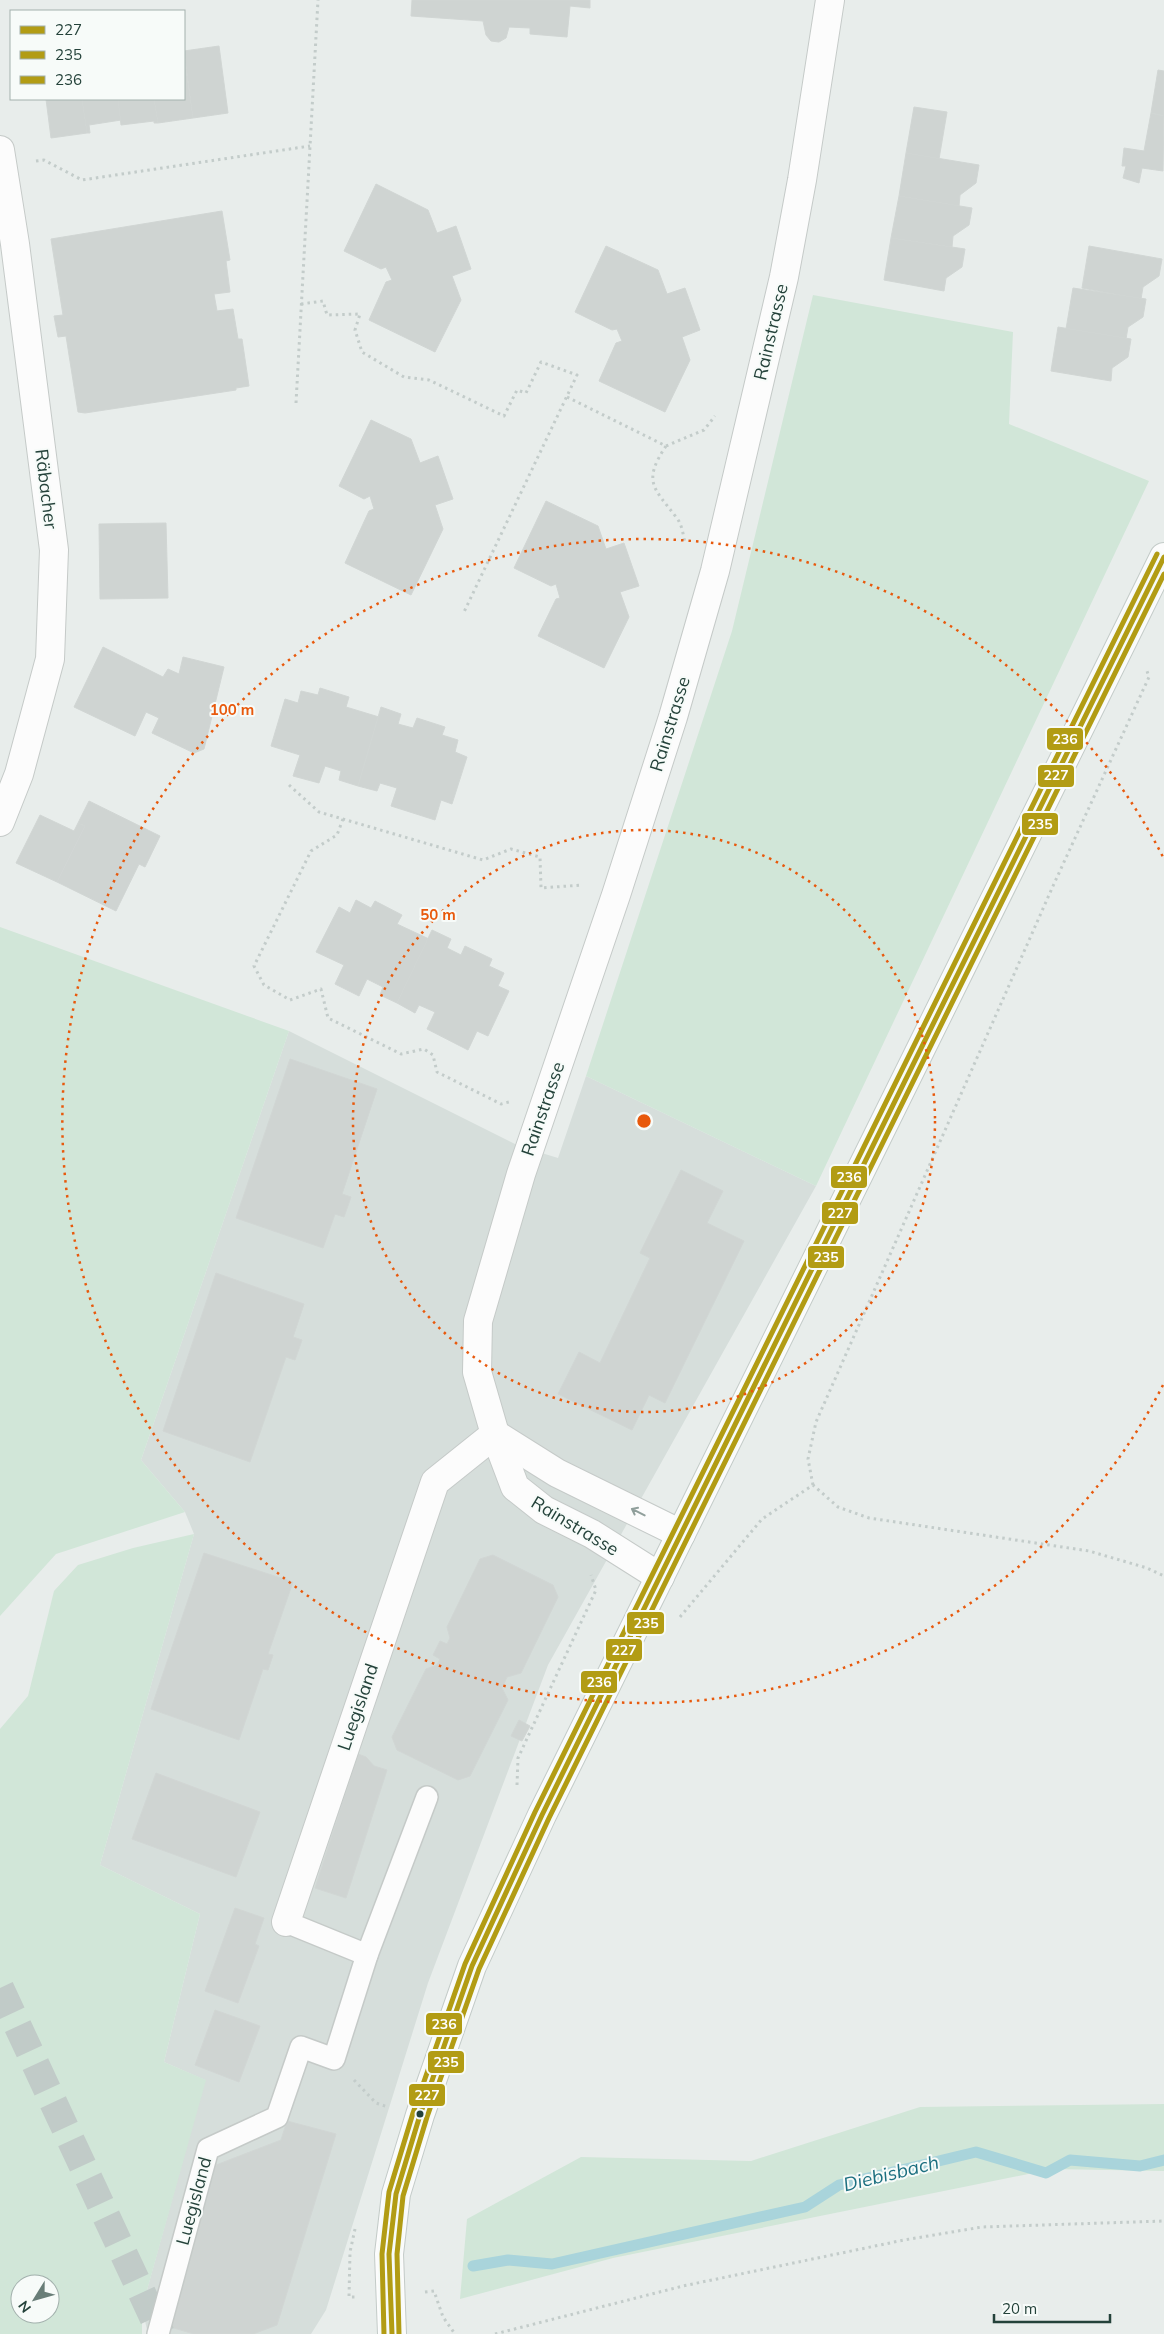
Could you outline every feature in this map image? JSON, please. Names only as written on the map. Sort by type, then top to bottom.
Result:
[{"type":"street","name":"Rainstrasse","points":[[660,1576],[592,1534],[544,1510],[515,1487],[495,1434],[477,1372],[478,1321],[521,1174],[616,895],[673,717],[715,571],[784,277],[802,180],[830,0]]},
{"type":"street","name":"Räbacher","points":[[0,822],[19,774],[50,659],[54,550],[2,157]]},
{"type":"street","points":[[392,2334],[389,2254],[396,2194],[420,2115],[472,1966],[542,1815],[1164,557]]},
{"type":"street","name":"Rainstrasse","points":[[495,1434],[557,1473],[682,1534]]},
{"type":"street","name":"Luegisland","points":[[286,1922],[434,1482],[495,1434]]},
{"type":"lane","name":"Luegisland","points":[[158,2334],[208,2149],[277,2117],[301,2047],[334,2060],[367,1956],[427,1797]]},
{"type":"lane","name":"Luegisland","points":[[286,1922],[367,1956]]},
{"type":"path","points":[[296,402],[318,0]]},
{"type":"path","points":[[2,157],[44,160],[82,180],[310,146]]},
{"type":"path","points":[[301,304],[323,301],[327,315],[360,314],[355,330],[362,352],[404,377],[429,380],[504,416],[517,390],[526,393],[541,362],[577,375],[464,612]]},
{"type":"path","points":[[567,396],[666,446]]},
{"type":"path","points":[[687,550],[680,524],[658,496],[653,480],[654,464],[666,446],[704,430],[716,416],[718,406]]},
{"type":"path","points":[[1147,668],[1149,677],[1053,886],[816,1422],[808,1459],[813,1485],[838,1507],[869,1518],[1089,1551],[1147,1568],[1164,1576]]},
{"type":"path","points":[[289,785],[319,812],[483,860],[511,850],[540,857],[541,888],[590,885],[616,895]]},
{"type":"path","points":[[343,819],[337,835],[311,850],[254,966],[264,985],[290,1000],[321,989],[328,1018],[401,1054],[424,1049],[433,1055],[437,1072],[501,1104],[516,1100]]},
{"type":"path","points":[[676,1622],[762,1519],[813,1485]]},
{"type":"path","points":[[495,2334],[683,2286],[904,2240],[982,2227],[1164,2221]]},
{"type":"path","points":[[434,2291],[443,2317],[455,2334]]},
{"type":"shaded area","points":[[289,1031],[519,1146],[558,1158],[586,1076],[816,1186],[548,1665],[428,1983],[326,2310],[311,2334],[148,2334],[142,2308],[205,2080],[164,2062],[200,1914],[100,1865],[194,1534],[185,1512],[141,1460]]},
{"type":"green space","points":[[813,295],[1013,332],[1009,424],[1149,481],[816,1186],[586,1076],[732,631]]},
{"type":"green space","points":[[0,927],[289,1031],[141,1460],[185,1512],[56,1554],[0,1616]]},
{"type":"green space","points":[[194,1534],[100,1865],[200,1914],[164,2062],[206,2080],[142,2308],[142,2334],[0,2334],[0,1729],[28,1696],[54,1591],[78,1565],[133,1548]]},
{"type":"green space","points":[[1164,2104],[1164,2171],[1053,2169],[613,2258],[460,2299],[467,2219],[581,2157],[751,2161],[920,2107]]},
{"type":"building","points":[[412,0],[590,0],[590,8],[570,6],[567,37],[530,34],[530,28],[509,27],[506,38],[499,42],[491,41],[486,35],[483,21],[411,16]]},
{"type":"building","points":[[219,46],[228,113],[193,118],[185,51]]},
{"type":"building","points":[[185,62],[193,118],[158,123],[154,100],[185,100]]},
{"type":"building","points":[[1158,70],[1164,71],[1164,116],[1151,113]]},
{"type":"building","points":[[46,100],[82,100],[87,133],[51,138]]},
{"type":"building","points":[[82,100],[118,100],[121,120],[89,125],[90,133],[87,133]]},
{"type":"building","points":[[118,100],[154,100],[158,123],[154,123],[154,121],[121,125]]},
{"type":"building","points":[[914,107],[947,112],[939,159],[906,153]]},
{"type":"building","points":[[1151,113],[1164,116],[1163,171],[1142,168],[1139,183],[1123,178],[1126,166],[1122,166],[1124,148],[1144,151]]},
{"type":"building","points":[[906,153],[979,165],[976,183],[960,195],[959,206],[899,196]]},
{"type":"building","points":[[376,184],[428,210],[437,233],[456,226],[471,269],[452,276],[461,300],[435,352],[369,320],[386,282],[392,280],[386,267],[381,269],[344,251]]},
{"type":"building","points":[[899,196],[972,208],[969,225],[953,236],[952,247],[891,238]]},
{"type":"building","points":[[222,211],[230,260],[226,261],[230,292],[214,294],[217,311],[233,309],[238,339],[242,339],[249,386],[236,388],[236,390],[85,413],[78,412],[66,336],[58,337],[54,316],[63,315],[51,239]]},
{"type":"building","points":[[891,238],[965,249],[962,267],[946,278],[944,291],[884,280]]},
{"type":"building","points":[[606,246],[658,270],[667,294],[685,288],[700,330],[682,337],[690,360],[665,412],[599,381],[616,343],[622,341],[617,329],[612,330],[575,312]]},
{"type":"building","points":[[1089,246],[1162,259],[1159,276],[1143,287],[1141,299],[1082,288]]},
{"type":"building","points":[[1073,288],[1146,299],[1143,317],[1128,327],[1126,339],[1066,329]]},
{"type":"building","points":[[1058,327],[1131,339],[1128,357],[1112,368],[1111,381],[1051,371]]},
{"type":"building","points":[[371,420],[411,439],[420,463],[438,456],[453,499],[435,505],[443,529],[411,595],[345,563],[369,511],[374,509],[370,496],[364,499],[339,486]]},
{"type":"building","points":[[546,501],[598,526],[606,549],[624,543],[639,586],[620,592],[629,617],[604,668],[538,636],[556,599],[560,598],[556,584],[551,586],[514,568]]},
{"type":"building","points":[[166,523],[168,598],[100,599],[99,524]]},
{"type":"building","points":[[103,647],[163,677],[168,669],[179,674],[183,657],[224,667],[204,749],[194,753],[152,733],[159,718],[146,712],[135,736],[74,707]]},
{"type":"building","points":[[320,688],[349,697],[346,707],[379,717],[358,786],[339,780],[341,771],[325,766],[319,783],[293,776],[300,755],[271,746],[285,699],[298,703],[301,691],[318,695]]},
{"type":"building","points":[[381,707],[401,714],[398,724],[413,728],[417,718],[445,727],[442,735],[458,740],[455,752],[467,757],[452,804],[441,800],[435,820],[391,806],[397,788],[380,783],[377,791],[358,786]]},
{"type":"building","points":[[89,801],[160,836],[145,867],[139,864],[116,911],[57,882],[85,826],[78,823]]},
{"type":"building","points":[[40,815],[74,831],[78,823],[85,826],[57,882],[16,863]]},
{"type":"building","points":[[356,900],[371,908],[375,901],[402,915],[397,924],[429,939],[397,1003],[380,995],[383,987],[367,979],[359,996],[335,984],[344,965],[316,952],[339,907],[350,913]]},
{"type":"building","points":[[432,930],[451,939],[447,948],[461,955],[465,946],[492,959],[489,966],[504,973],[498,986],[509,991],[488,1036],[477,1031],[468,1050],[427,1029],[435,1012],[419,1005],[415,1013],[397,1003]]},
{"type":"building","points":[[290,1059],[377,1089],[342,1194],[351,1197],[344,1217],[335,1214],[323,1248],[236,1218]]},
{"type":"building","points":[[681,1170],[723,1191],[707,1223],[744,1241],[665,1403],[649,1395],[632,1430],[558,1394],[579,1352],[600,1363],[650,1258],[640,1253]]},
{"type":"building","points":[[216,1273],[304,1304],[293,1337],[302,1340],[295,1360],[286,1357],[250,1462],[163,1431]]},
{"type":"building","points":[[204,1553],[293,1582],[268,1654],[273,1655],[268,1670],[263,1669],[239,1740],[151,1709]]},
{"type":"building","points":[[493,1555],[553,1585],[558,1597],[521,1673],[507,1677],[502,1688],[508,1700],[470,1776],[458,1780],[397,1750],[392,1737],[426,1669],[437,1665],[440,1659],[433,1655],[440,1641],[447,1644],[450,1638],[447,1627],[480,1559]]},
{"type":"building","points":[[519,1720],[530,1726],[522,1741],[511,1736]]},
{"type":"building","points":[[358,1754],[366,1757],[374,1766],[387,1770],[346,1898],[315,1888]]},
{"type":"building","points":[[156,1773],[260,1812],[236,1877],[132,1839]]},
{"type":"building","points":[[235,1908],[264,1918],[255,1944],[259,1946],[238,2003],[205,1991]]},
{"type":"building","points":[[215,2010],[260,2026],[239,2082],[195,2065]]},
{"type":"building","points":[[287,2121],[336,2134],[277,2325],[253,2334],[194,2334],[167,2326],[216,2165],[281,2140]]},
{"type":"waterway","name":"Diebisbach","points":[[473,2266],[508,2260],[552,2264],[805,2207],[839,2185],[976,2152],[1046,2173],[1070,2160],[1140,2166],[1164,2160]]},
{"type":"tunnel","points":[[0,1988],[161,2334]]},
{"type":"transit line","name":"236","points":[[384,2334],[382,2254],[389,2192],[413,2113],[465,1964],[535,1812],[1157,554]]},
{"type":"transit line","name":"227","points":[[392,2334],[389,2254],[396,2194],[420,2115],[472,1966],[542,1815],[1164,557]]},
{"type":"transit line","name":"235","points":[[399,2334],[397,2254],[403,2196],[427,2117],[479,1969],[549,1818],[1164,574]]}]
